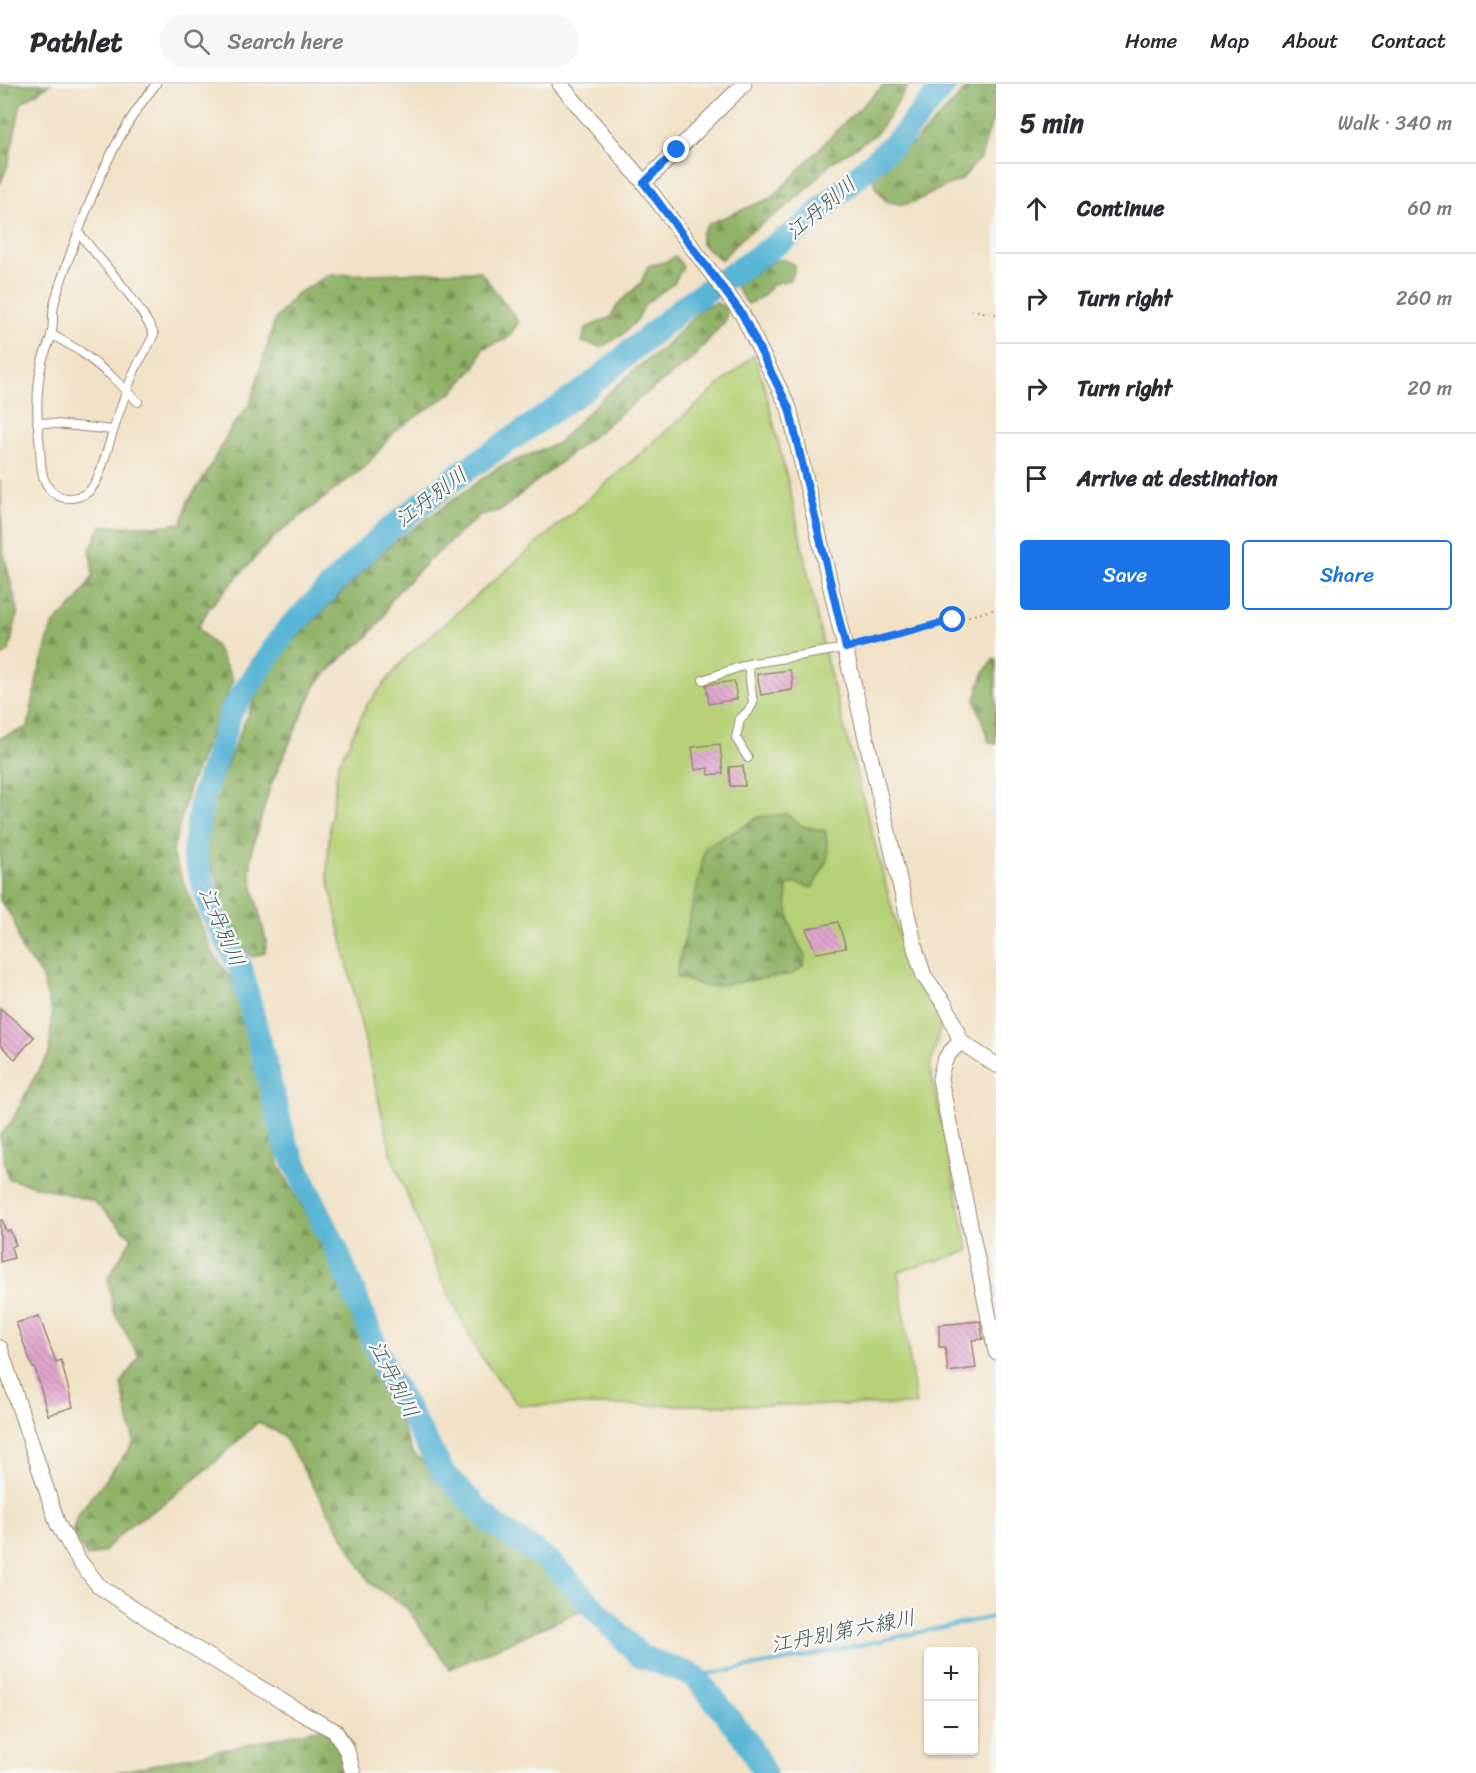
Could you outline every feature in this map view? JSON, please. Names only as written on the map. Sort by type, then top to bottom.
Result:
[{"type":"street","points":[[560,84],[644,183],[742,314],[789,408],[916,952],[924,976],[945,1006],[960,1042],[996,1065]]},
{"type":"street","points":[[644,183],[744,84]]},
{"type":"street","points":[[960,1042],[950,1050],[943,1062],[940,1079],[996,1352]]},
{"type":"street","points":[[0,1348],[58,1526],[80,1562],[99,1586],[165,1630],[335,1731],[347,1751],[352,1773]]},
{"type":"lane","points":[[78,232],[125,287],[154,334],[127,391],[95,484],[87,493],[67,499],[58,496],[45,483],[37,422],[36,407],[42,363],[51,334],[54,306],[78,232],[89,201],[113,150],[139,104],[156,84]]},
{"type":"lane","points":[[51,334],[80,351],[138,402]]},
{"type":"lane","points":[[37,422],[113,430]]},
{"type":"lane","points":[[703,680],[748,664],[846,648]]},
{"type":"lane","points":[[748,664],[753,703],[740,719],[736,738],[748,758]]},
{"type":"path","points":[[971,310],[996,314]]},
{"type":"path","points":[[846,648],[996,609]]},
{"type":"green space","points":[[0,84],[50,84],[21,103],[8,165],[0,184]]},
{"type":"green space","points":[[885,84],[909,84],[876,134],[831,163],[808,188],[785,208],[743,237],[721,260],[701,243],[701,234],[708,224],[773,197]]},
{"type":"green space","points":[[971,84],[996,84],[996,108],[981,157],[961,180],[917,201],[903,205],[886,201],[875,187],[873,175],[889,159],[915,142]]},
{"type":"green space","points":[[675,256],[683,267],[674,283],[645,304],[637,320],[621,336],[601,347],[582,342],[586,328],[611,317],[618,304],[641,283],[648,266],[668,261]]},
{"type":"green space","points":[[775,260],[785,260],[794,265],[794,271],[789,280],[773,284],[763,296],[748,304],[736,285]]},
{"type":"green space","points":[[480,271],[519,322],[507,339],[483,348],[476,366],[453,392],[396,430],[367,465],[275,536],[209,608],[198,628],[216,647],[233,680],[190,783],[172,854],[212,952],[230,977],[253,1041],[279,1165],[316,1232],[370,1349],[412,1452],[440,1477],[465,1508],[525,1556],[551,1571],[584,1609],[450,1669],[407,1608],[371,1584],[283,1435],[258,1422],[212,1465],[161,1506],[131,1524],[103,1552],[87,1557],[72,1532],[78,1514],[134,1443],[121,1384],[139,1357],[113,1310],[108,1278],[132,1238],[93,1201],[8,1179],[0,1135],[11,1123],[49,1054],[52,1012],[41,975],[21,949],[14,920],[0,900],[0,738],[28,727],[37,678],[52,626],[77,601],[93,576],[90,549],[101,526],[157,526],[182,523],[188,501],[205,476],[231,428],[250,404],[275,320],[296,294],[329,275]]},
{"type":"green space","points":[[716,303],[727,308],[726,320],[691,360],[501,510],[480,515],[426,563],[391,599],[383,618],[366,639],[344,656],[316,684],[270,787],[252,849],[250,873],[266,941],[265,953],[252,957],[238,941],[205,848],[211,801],[256,695],[291,643],[390,545],[499,467],[558,443],[597,403],[662,349],[702,308]]},
{"type":"green space","points":[[754,355],[765,388],[792,499],[826,658],[904,954],[913,980],[942,1019],[930,1068],[969,1251],[898,1272],[916,1405],[518,1405],[477,1351],[441,1278],[393,1160],[327,874],[330,825],[338,765],[367,705],[406,657]]},
{"type":"green space","points":[[0,480],[3,551],[18,611],[9,651],[0,657]]},
{"type":"green space","points":[[994,658],[996,659],[996,744],[989,742],[975,700],[983,674]]},
{"type":"green space","points":[[787,814],[802,826],[825,831],[828,850],[824,867],[812,888],[796,883],[787,886],[790,922],[805,955],[804,965],[793,974],[707,987],[676,977],[705,846],[759,817]]},
{"type":"green space","points":[[341,1724],[353,1746],[346,1773],[114,1773]]},
{"type":"building","points":[[790,670],[793,680],[792,690],[761,695],[757,674]]},
{"type":"building","points":[[734,681],[737,699],[709,704],[706,685]]},
{"type":"building","points":[[720,744],[723,773],[709,775],[708,768],[695,770],[692,747]]},
{"type":"building","points":[[743,766],[745,786],[730,786],[729,767]]},
{"type":"building","points":[[838,922],[846,948],[816,953],[806,929]]},
{"type":"building","points":[[0,1008],[34,1037],[15,1059],[0,1045]]},
{"type":"building","points":[[0,1220],[6,1231],[10,1230],[16,1245],[11,1247],[14,1258],[0,1262]]},
{"type":"building","points":[[39,1316],[56,1362],[61,1360],[73,1407],[48,1415],[35,1368],[33,1368],[16,1323]]},
{"type":"building","points":[[980,1321],[983,1339],[972,1340],[976,1368],[948,1372],[945,1347],[939,1347],[939,1325]]},
{"type":"waterway","name":"江丹別川","points":[[764,1773],[747,1741],[695,1676],[640,1656],[549,1561],[492,1523],[443,1472],[387,1374],[336,1249],[285,1142],[241,969],[212,913],[194,854],[201,801],[232,710],[286,631],[382,535],[460,474],[587,388],[687,304],[801,228],[903,135],[945,84]]},
{"type":"waterway","name":"江丹別第六線川","points":[[695,1676],[785,1661],[996,1616]]},
{"type":"route","points":[[677,150],[644,183],[742,314],[789,408],[846,648],[953,620]]}]
